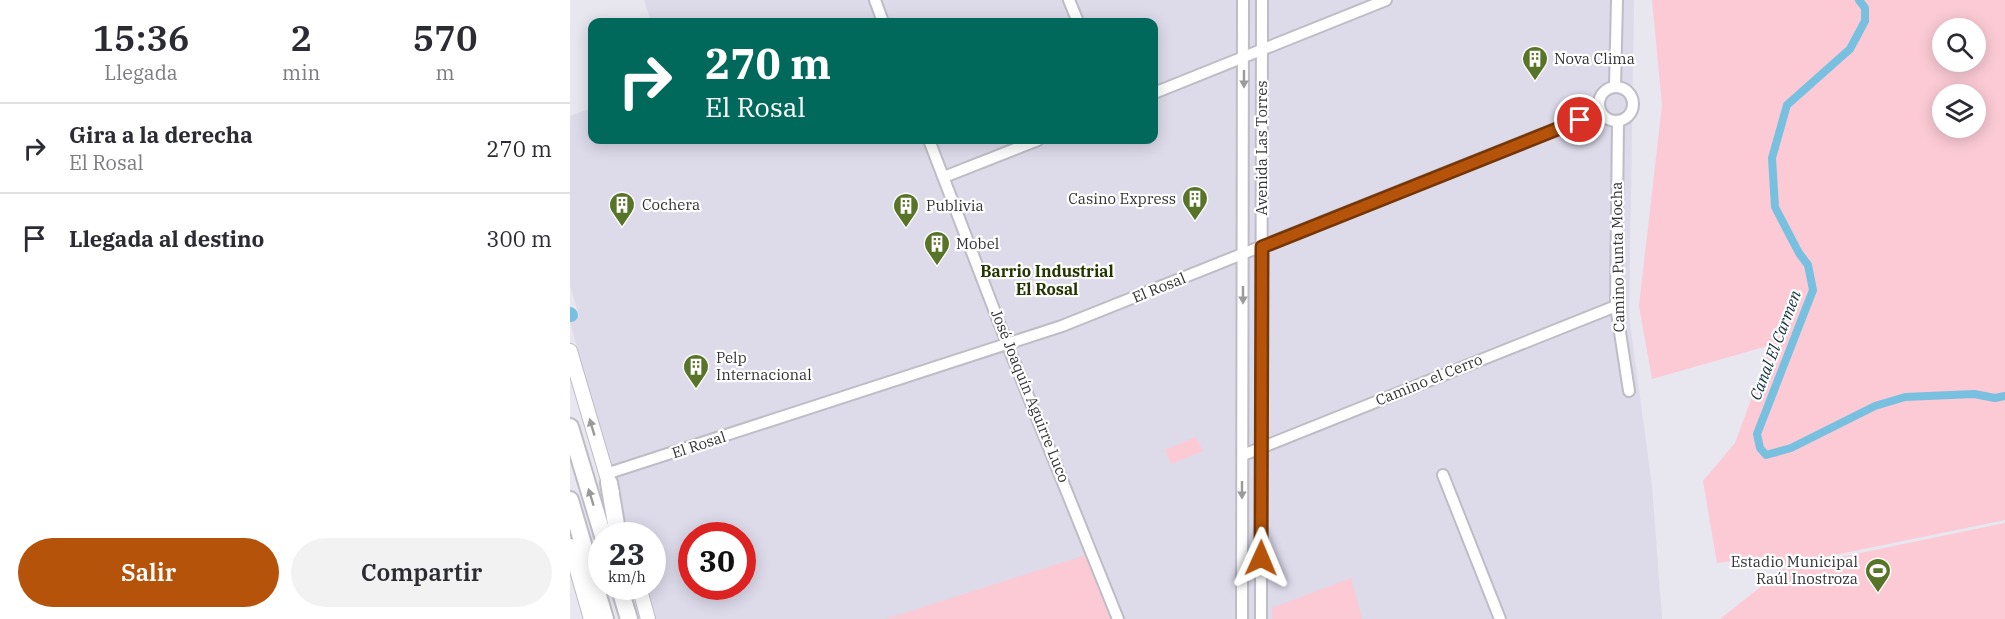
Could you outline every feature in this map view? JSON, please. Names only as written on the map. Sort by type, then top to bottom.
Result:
[{"type":"highway","points":[[570,427],[599,522]]},
{"type":"highway","points":[[608,479],[616,522]]},
{"type":"highway","points":[[570,500],[577,547]]},
{"type":"highway","points":[[570,510],[577,547],[605,619]]},
{"type":"highway","points":[[624,600],[631,619]]},
{"type":"highway","points":[[629,600],[631,619]]},
{"type":"main road","points":[[570,351],[620,522]]},
{"type":"main road","points":[[577,547],[591,619]]},
{"type":"main road","points":[[643,600],[648,619]]},
{"type":"street","points":[[875,0],[882,18]]},
{"type":"street","points":[[1070,0],[1077,18]]},
{"type":"street","name":"Avenida Las Torres","points":[[1242,619],[1243,0]]},
{"type":"street","name":"Avenida Las Torres","points":[[1261,619],[1262,0]]},
{"type":"street","points":[[1158,91],[1386,0]]},
{"type":"street","points":[[1615,87],[1617,0]]},
{"type":"street","points":[[1615,87],[1626,91],[1632,100],[1628,116],[1618,121],[1607,119],[1600,111],[1601,95],[1615,87]]},
{"type":"street","name":"El Rosal","points":[[608,479],[1008,346],[1600,111]]},
{"type":"street","name":"Camino Punta Mocha","points":[[1618,121],[1616,306],[1629,391]]},
{"type":"street","name":"José Joaquín Aguirre Luco","points":[[931,144],[1008,346],[1118,619]]},
{"type":"street","points":[[944,177],[1028,144]]},
{"type":"street","name":"Camino el Cerro","points":[[1243,455],[1616,306]]},
{"type":"street","points":[[1443,476],[1500,619]]},
{"type":"street","points":[[1242,534],[1250,553],[1261,558]]},
{"type":"street","points":[[1242,594],[1250,597],[1261,594]]},
{"type":"shaded area","points":[[644,0],[1634,0],[1629,316],[1652,486],[1662,619],[654,619],[649,600],[666,600],[666,522],[626,522],[570,322],[570,319],[579,316],[570,285],[570,116],[588,109],[588,144],[1158,144],[1158,18],[650,18]]},
{"type":"shaded area","points":[[1652,0],[2005,0],[2005,520],[1781,566],[1769,556],[1717,563],[1703,481],[1735,443],[1771,345],[1652,379],[1639,306],[1662,105]]},
{"type":"shaded area","points":[[1196,437],[1203,451],[1171,464],[1165,450]]},
{"type":"shaded area","name":"Estadio Municipal Raúl Inostroza","points":[[2005,523],[2005,619],[1720,619],[1783,569]]},
{"type":"shaded area","points":[[1086,555],[1111,619],[886,619]]},
{"type":"shaded area","points":[[1351,578],[1362,619],[1272,619],[1272,608]]},
{"type":"waterway","name":"Canal El Carmen","points":[[1859,0],[1865,8],[1865,21],[1850,49],[1787,105],[1772,158],[1775,207],[1799,253],[1808,265],[1813,290],[1757,434],[1760,448],[1766,455],[1791,448],[1875,406],[1905,397],[1974,394],[1995,398],[2005,396]]},
{"type":"place","name":"Nova Clima","points":[[1535,82]]},
{"type":"place","name":"Casino Express","points":[[1195,222]]},
{"type":"place","name":"Cochera","points":[[622,228]]},
{"type":"place","name":"Publivia","points":[[906,229]]},
{"type":"place","name":"Mobel","points":[[937,267]]},
{"type":"place","name":"Pelp Internacional","points":[[696,390]]},
{"type":"place","name":"Estadio Municipal Raúl Inostroza","points":[[1878,594]]},
{"type":"district","name":"Barrio Industrial El Rosal","points":[[1047,280]]},
{"type":"route","points":[[1261,558],[1262,247],[1580,120]]}]
